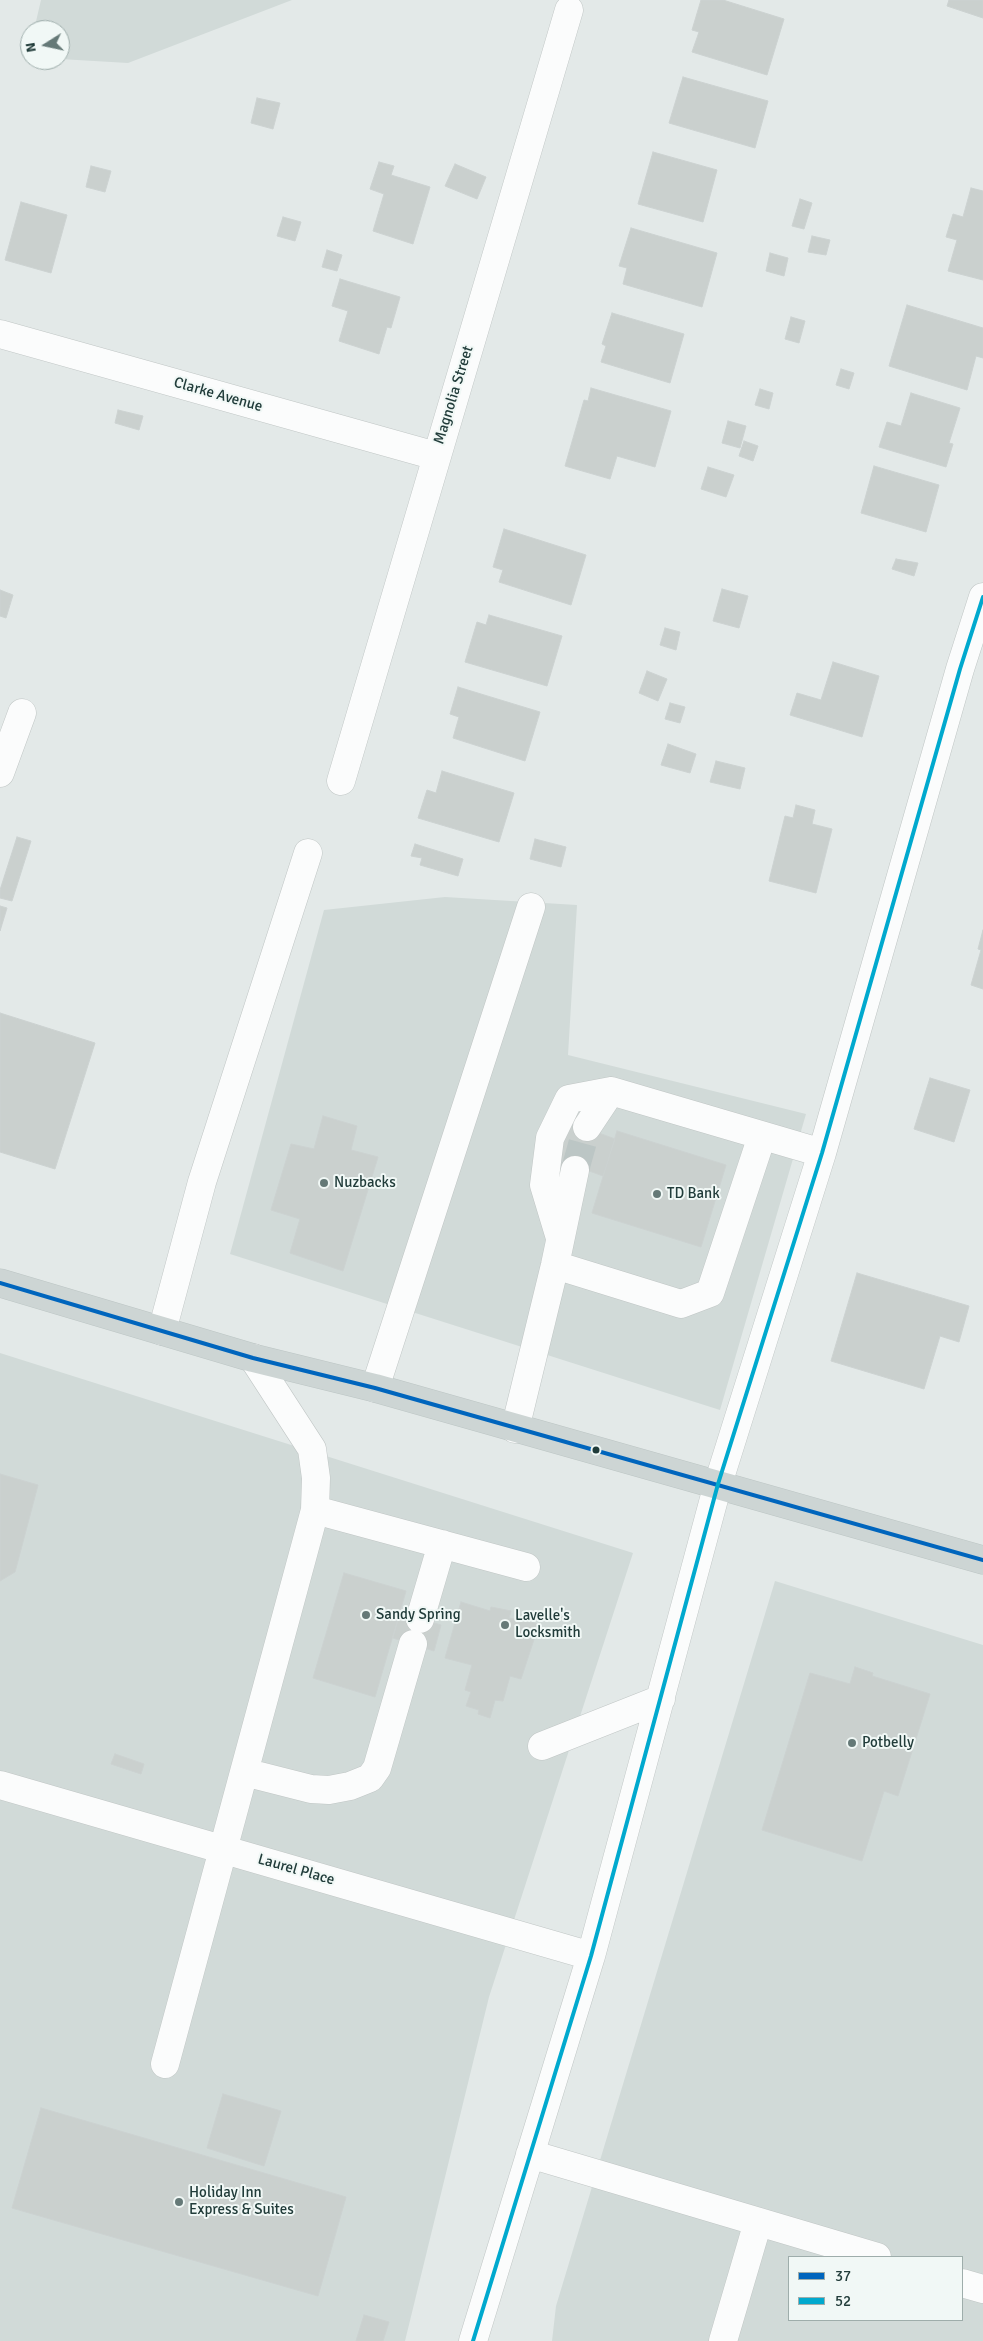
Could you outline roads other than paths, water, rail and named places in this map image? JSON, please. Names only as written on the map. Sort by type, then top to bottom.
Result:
[{"type":"main road","points":[[0,1283],[253,1358],[375,1388],[983,1560]]},
{"type":"street","name":"Magnolia Street","points":[[341,780],[569,10]]},
{"type":"street","name":"Clarke Avenue","points":[[0,334],[436,456]]},
{"type":"street","points":[[473,2341],[591,1956],[718,1484],[822,1153],[949,707],[983,597]]},
{"type":"street","points":[[0,773],[22,712]]},
{"type":"street","points":[[162,1331],[202,1182],[308,853]]},
{"type":"street","points":[[375,1388],[531,907]]},
{"type":"street","points":[[558,1252],[544,1185],[550,1138],[569,1099],[611,1091],[822,1153]]},
{"type":"street","points":[[587,1127],[611,1091]]},
{"type":"street","points":[[558,1252],[681,1304],[710,1293],[762,1136]]},
{"type":"street","points":[[515,1429],[558,1252],[575,1170]]},
{"type":"street","points":[[165,2064],[315,1510],[316,1478],[312,1450],[253,1358]]},
{"type":"street","points":[[315,1510],[526,1568]]},
{"type":"street","points":[[244,1772],[311,1789],[329,1790],[350,1786],[370,1778],[377,1768],[442,1544]]},
{"type":"street","points":[[542,1746],[661,1698]]},
{"type":"street","name":"Laurel Place","points":[[0,1785],[591,1956]]},
{"type":"street","points":[[530,2154],[874,2256]]},
{"type":"street","points":[[723,2341],[758,2222]]},
{"type":"street","points":[[963,2282],[983,2289]]},
{"type":"tunnel","points":[[575,1170],[587,1127]]},
{"type":"place","name":"Nuzbacks","points":[[324,1183]]},
{"type":"place","name":"TD Bank","points":[[657,1194]]},
{"type":"place","name":"Sandy Spring","points":[[366,1615]]},
{"type":"place","name":"Lavelle's Locksmith","points":[[505,1625]]},
{"type":"place","name":"Potbelly","points":[[852,1743]]},
{"type":"place","name":"Holiday Inn Express & Suites","points":[[179,2202]]}]
